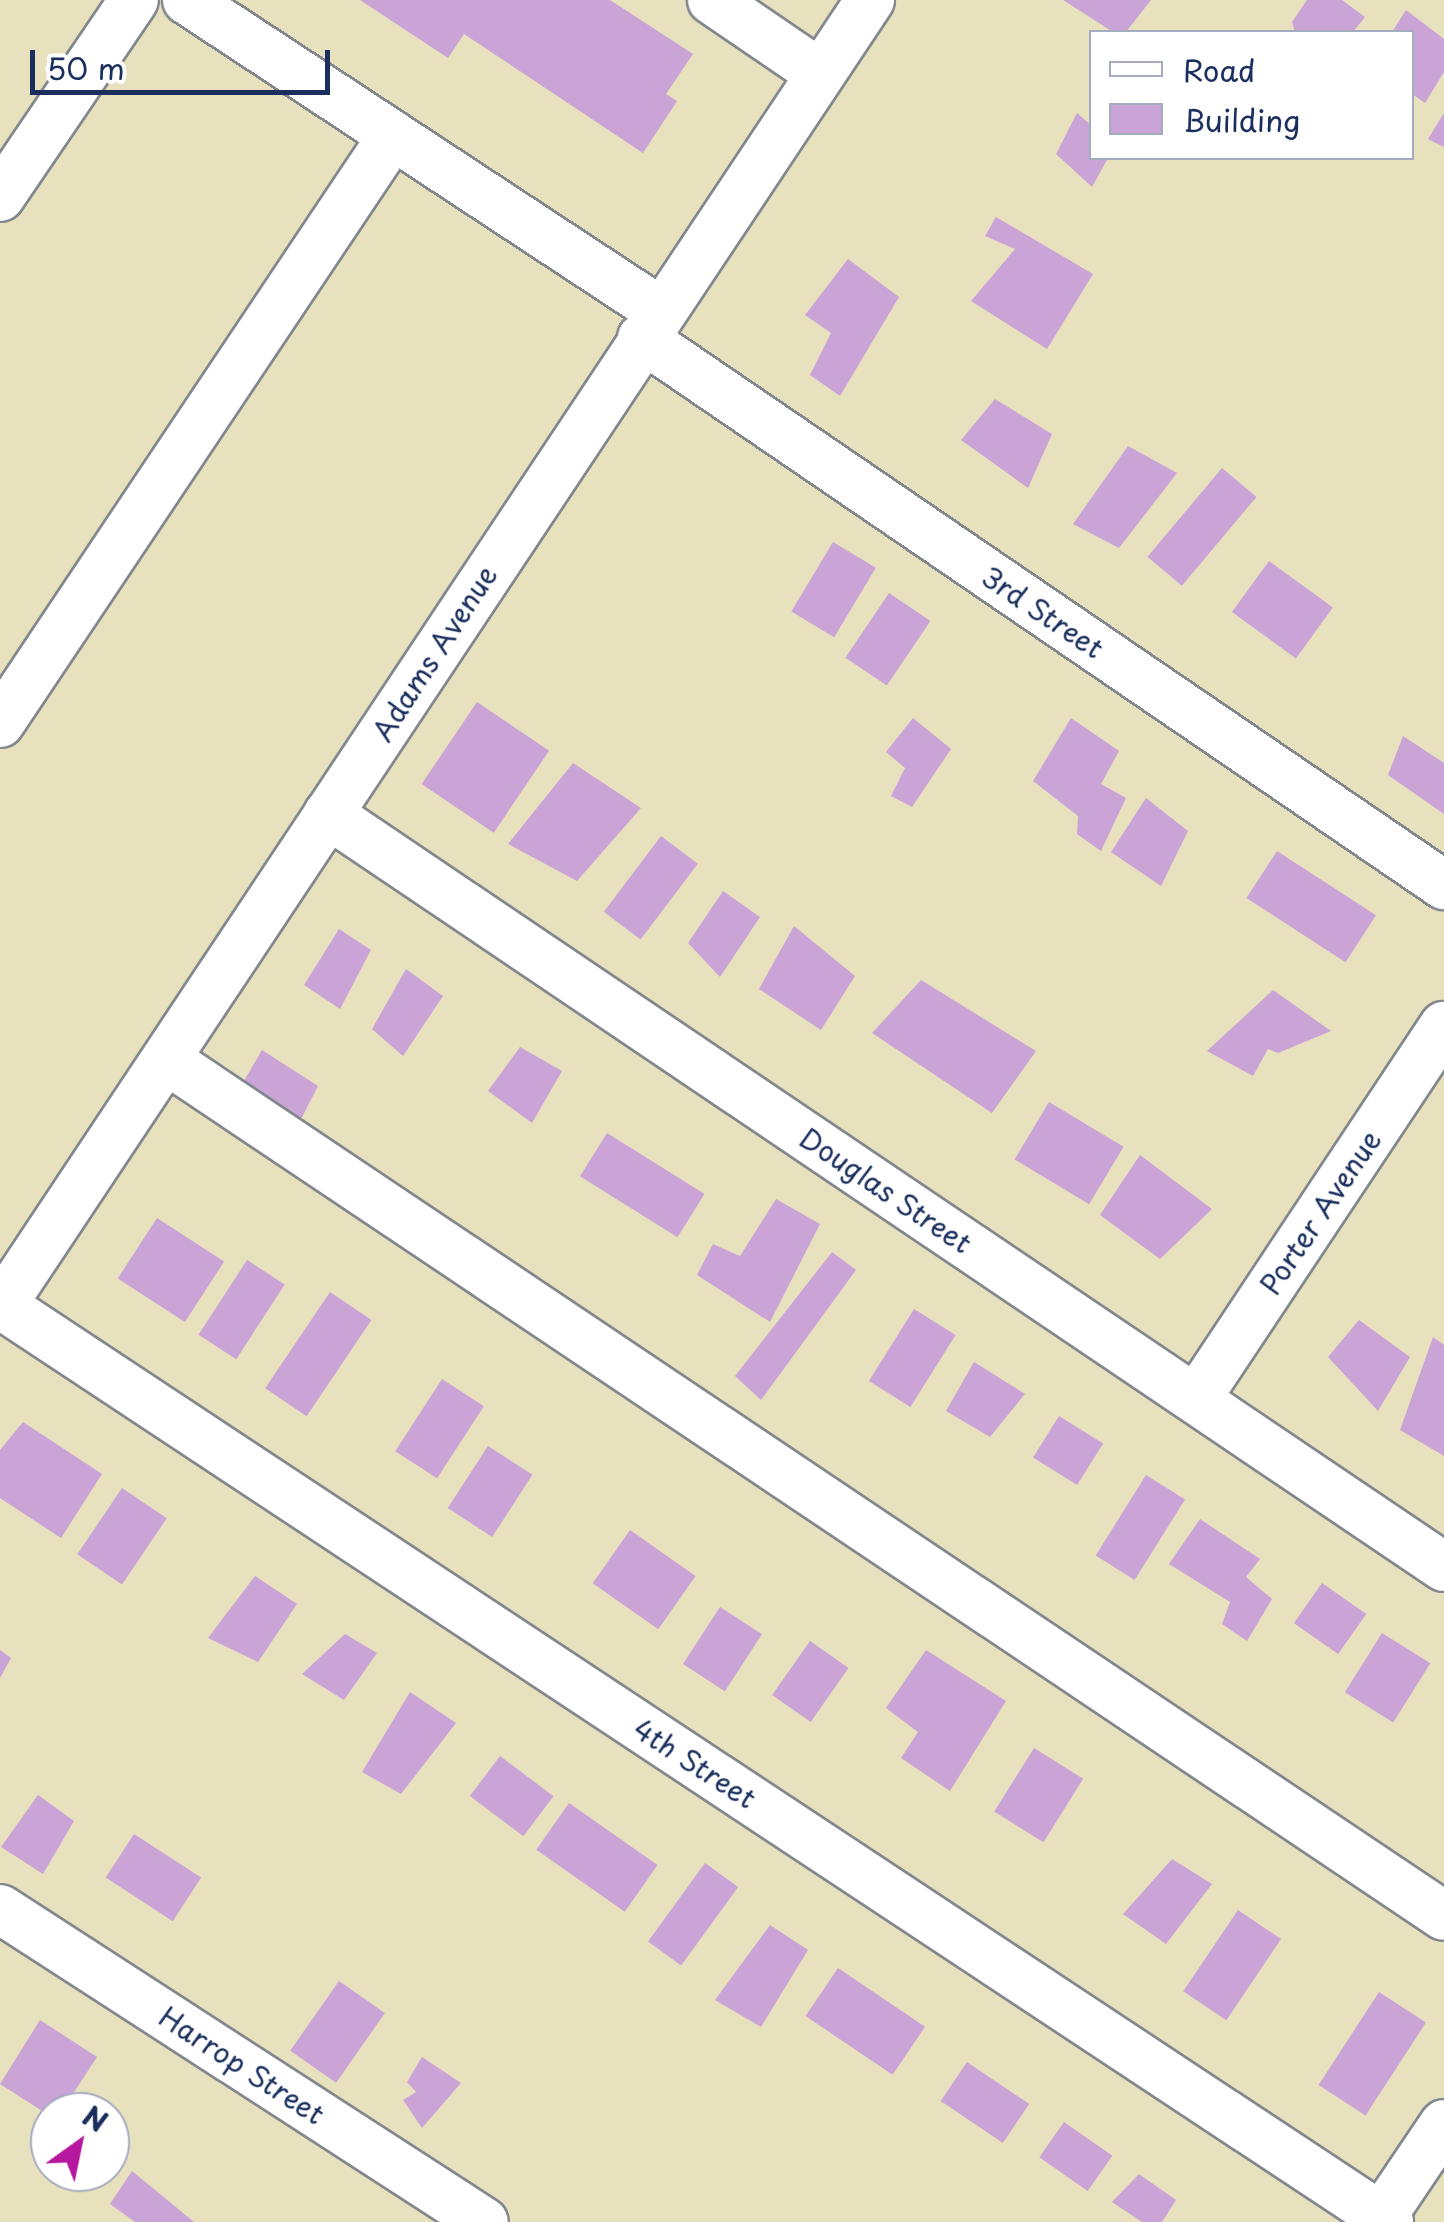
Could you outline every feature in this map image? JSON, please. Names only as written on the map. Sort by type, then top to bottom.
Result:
[{"type":"street","points":[[0,197],[134,0]]},
{"type":"street","name":"3rd Street","points":[[187,0],[393,135],[651,324],[1444,885]]},
{"type":"street","points":[[712,0],[820,73]]},
{"type":"street","name":"Adams Avenue","points":[[1,1305],[870,0]]},
{"type":"street","points":[[0,723],[393,135]]},
{"type":"street","name":"Douglas Street","points":[[328,814],[1444,1567]]},
{"type":"street","name":"Porter Avenue","points":[[1196,1398],[1444,1026]]},
{"type":"street","points":[[167,1060],[1444,1916]]},
{"type":"street","name":"4th Street","points":[[1,1305],[1383,2220]]},
{"type":"street","name":"Harrop Street","points":[[0,1909],[484,2222]]},
{"type":"street","points":[[1383,2220],[1444,2124]]},
{"type":"building","points":[[360,0],[610,0],[693,54],[666,94],[677,101],[643,153],[464,34],[448,58]]},
{"type":"building","points":[[1063,0],[1151,0],[1128,30],[1110,30]]},
{"type":"building","points":[[1307,0],[1342,0],[1365,17],[1355,30],[1294,30],[1292,22]]},
{"type":"building","points":[[1406,10],[1444,39],[1444,72],[1425,103],[1414,95],[1414,30],[1393,30]]},
{"type":"building","points":[[1077,113],[1089,123],[1089,160],[1107,160],[1092,187],[1056,154]]},
{"type":"building","points":[[1444,113],[1444,147],[1428,139]]},
{"type":"building","points":[[996,217],[1093,274],[1047,349],[971,301],[1015,249],[985,236]]},
{"type":"building","points":[[848,259],[899,297],[840,396],[810,375],[831,333],[805,315]]},
{"type":"building","points":[[995,399],[1052,434],[1028,488],[961,440]]},
{"type":"building","points":[[1128,446],[1177,473],[1119,548],[1073,524]]},
{"type":"building","points":[[1222,468],[1256,497],[1182,586],[1147,557]]},
{"type":"building","points":[[833,542],[876,568],[834,637],[791,611]]},
{"type":"building","points":[[1269,561],[1333,607],[1296,658],[1232,612]]},
{"type":"building","points":[[889,593],[930,621],[887,686],[845,658]]},
{"type":"building","points":[[477,702],[549,751],[494,833],[422,784]]},
{"type":"building","points":[[913,718],[951,749],[912,807],[891,796],[905,768],[886,752]]},
{"type":"building","points":[[1071,718],[1119,751],[1101,784],[1126,798],[1101,851],[1077,834],[1078,816],[1033,781]]},
{"type":"building","points":[[1403,736],[1444,763],[1444,814],[1388,775]]},
{"type":"building","points":[[573,763],[641,808],[577,881],[508,844]]},
{"type":"building","points":[[1146,798],[1188,831],[1161,886],[1111,852]]},
{"type":"building","points":[[661,836],[698,864],[641,940],[604,912]]},
{"type":"building","points":[[1277,851],[1376,915],[1345,962],[1247,898]]},
{"type":"building","points":[[723,891],[760,917],[720,977],[688,943]]},
{"type":"building","points":[[794,926],[855,976],[821,1030],[759,989]]},
{"type":"building","points":[[339,929],[371,950],[340,1009],[304,985]]},
{"type":"building","points":[[406,969],[443,996],[403,1056],[372,1029]]},
{"type":"building","points":[[921,980],[1036,1051],[992,1113],[872,1033]]},
{"type":"building","points":[[1273,990],[1331,1031],[1278,1053],[1268,1049],[1253,1076],[1207,1051]]},
{"type":"building","points":[[520,1047],[562,1071],[532,1123],[488,1091]]},
{"type":"building","points":[[262,1050],[318,1086],[298,1125],[237,1093]]},
{"type":"building","points":[[1049,1102],[1124,1147],[1089,1204],[1014,1159]]},
{"type":"building","points":[[607,1133],[705,1194],[677,1237],[580,1176]]},
{"type":"building","points":[[1140,1155],[1212,1209],[1160,1259],[1100,1215]]},
{"type":"building","points":[[776,1199],[820,1224],[770,1322],[697,1275],[713,1244],[740,1256]]},
{"type":"building","points":[[157,1218],[224,1262],[185,1322],[118,1278]]},
{"type":"building","points":[[832,1252],[856,1270],[761,1400],[735,1376]]},
{"type":"building","points":[[247,1260],[285,1285],[236,1359],[199,1335]]},
{"type":"building","points":[[330,1292],[371,1320],[307,1416],[265,1388]]},
{"type":"building","points":[[914,1309],[956,1335],[911,1407],[869,1381]]},
{"type":"building","points":[[1359,1320],[1410,1357],[1378,1411],[1328,1357]]},
{"type":"building","points":[[1433,1337],[1444,1345],[1444,1456],[1400,1430]]},
{"type":"building","points":[[974,1362],[1025,1394],[990,1437],[946,1411]]},
{"type":"building","points":[[442,1379],[484,1406],[437,1478],[395,1451]]},
{"type":"building","points":[[1059,1416],[1103,1444],[1077,1485],[1033,1458]]},
{"type":"building","points":[[23,1422],[102,1474],[61,1538],[0,1498],[0,1450]]},
{"type":"building","points":[[488,1446],[532,1475],[492,1537],[448,1508]]},
{"type":"building","points":[[1146,1475],[1185,1499],[1135,1580],[1096,1556]]},
{"type":"building","points":[[122,1488],[167,1518],[122,1585],[77,1554]]},
{"type":"building","points":[[1200,1519],[1260,1559],[1246,1577],[1272,1599],[1247,1641],[1222,1624],[1230,1602],[1169,1564]]},
{"type":"building","points":[[630,1530],[696,1576],[658,1629],[593,1583]]},
{"type":"building","points":[[255,1576],[297,1604],[258,1662],[208,1638]]},
{"type":"building","points":[[1322,1583],[1366,1614],[1338,1654],[1294,1623]]},
{"type":"building","points":[[720,1607],[762,1634],[725,1691],[683,1664]]},
{"type":"building","points":[[1382,1633],[1430,1663],[1393,1723],[1345,1692]]},
{"type":"building","points":[[345,1634],[377,1653],[344,1700],[302,1674]]},
{"type":"building","points":[[810,1641],[849,1668],[811,1722],[772,1695]]},
{"type":"building","points":[[0,1650],[11,1658],[0,1678]]},
{"type":"building","points":[[926,1650],[1006,1701],[950,1791],[901,1758],[918,1732],[886,1708]]},
{"type":"building","points":[[410,1692],[456,1723],[401,1794],[362,1772]]},
{"type":"building","points":[[1034,1748],[1083,1779],[1043,1842],[994,1812]]},
{"type":"building","points":[[500,1756],[554,1796],[523,1836],[470,1796]]},
{"type":"building","points":[[38,1795],[74,1821],[43,1874],[1,1847]]},
{"type":"building","points":[[569,1803],[657,1865],[625,1912],[536,1850]]},
{"type":"building","points":[[134,1834],[201,1878],[173,1921],[106,1878]]},
{"type":"building","points":[[1172,1859],[1212,1884],[1166,1944],[1123,1914]]},
{"type":"building","points":[[705,1863],[738,1887],[681,1966],[648,1941]]},
{"type":"building","points":[[1238,1910],[1281,1939],[1226,2020],[1183,1991]]},
{"type":"building","points":[[770,1925],[808,1950],[761,2027],[715,2000]]},
{"type":"building","points":[[838,1968],[925,2027],[893,2075],[806,2016]]},
{"type":"building","points":[[339,1981],[385,2013],[336,2083],[290,2051]]},
{"type":"building","points":[[1379,1992],[1426,2022],[1366,2116],[1319,2085]]},
{"type":"building","points":[[40,2020],[97,2057],[74,2092],[30,2092],[30,2103],[0,2084]]},
{"type":"building","points":[[422,2057],[461,2083],[422,2128],[403,2100],[416,2092],[407,2082]]},
{"type":"building","points":[[967,2062],[1029,2104],[1003,2143],[941,2101]]},
{"type":"building","points":[[1064,2122],[1112,2156],[1088,2191],[1039,2157]]},
{"type":"building","points":[[132,2171],[194,2222],[135,2222],[110,2204],[118,2192],[130,2192]]},
{"type":"building","points":[[1139,2174],[1176,2200],[1162,2222],[1142,2222],[1112,2202]]}]
